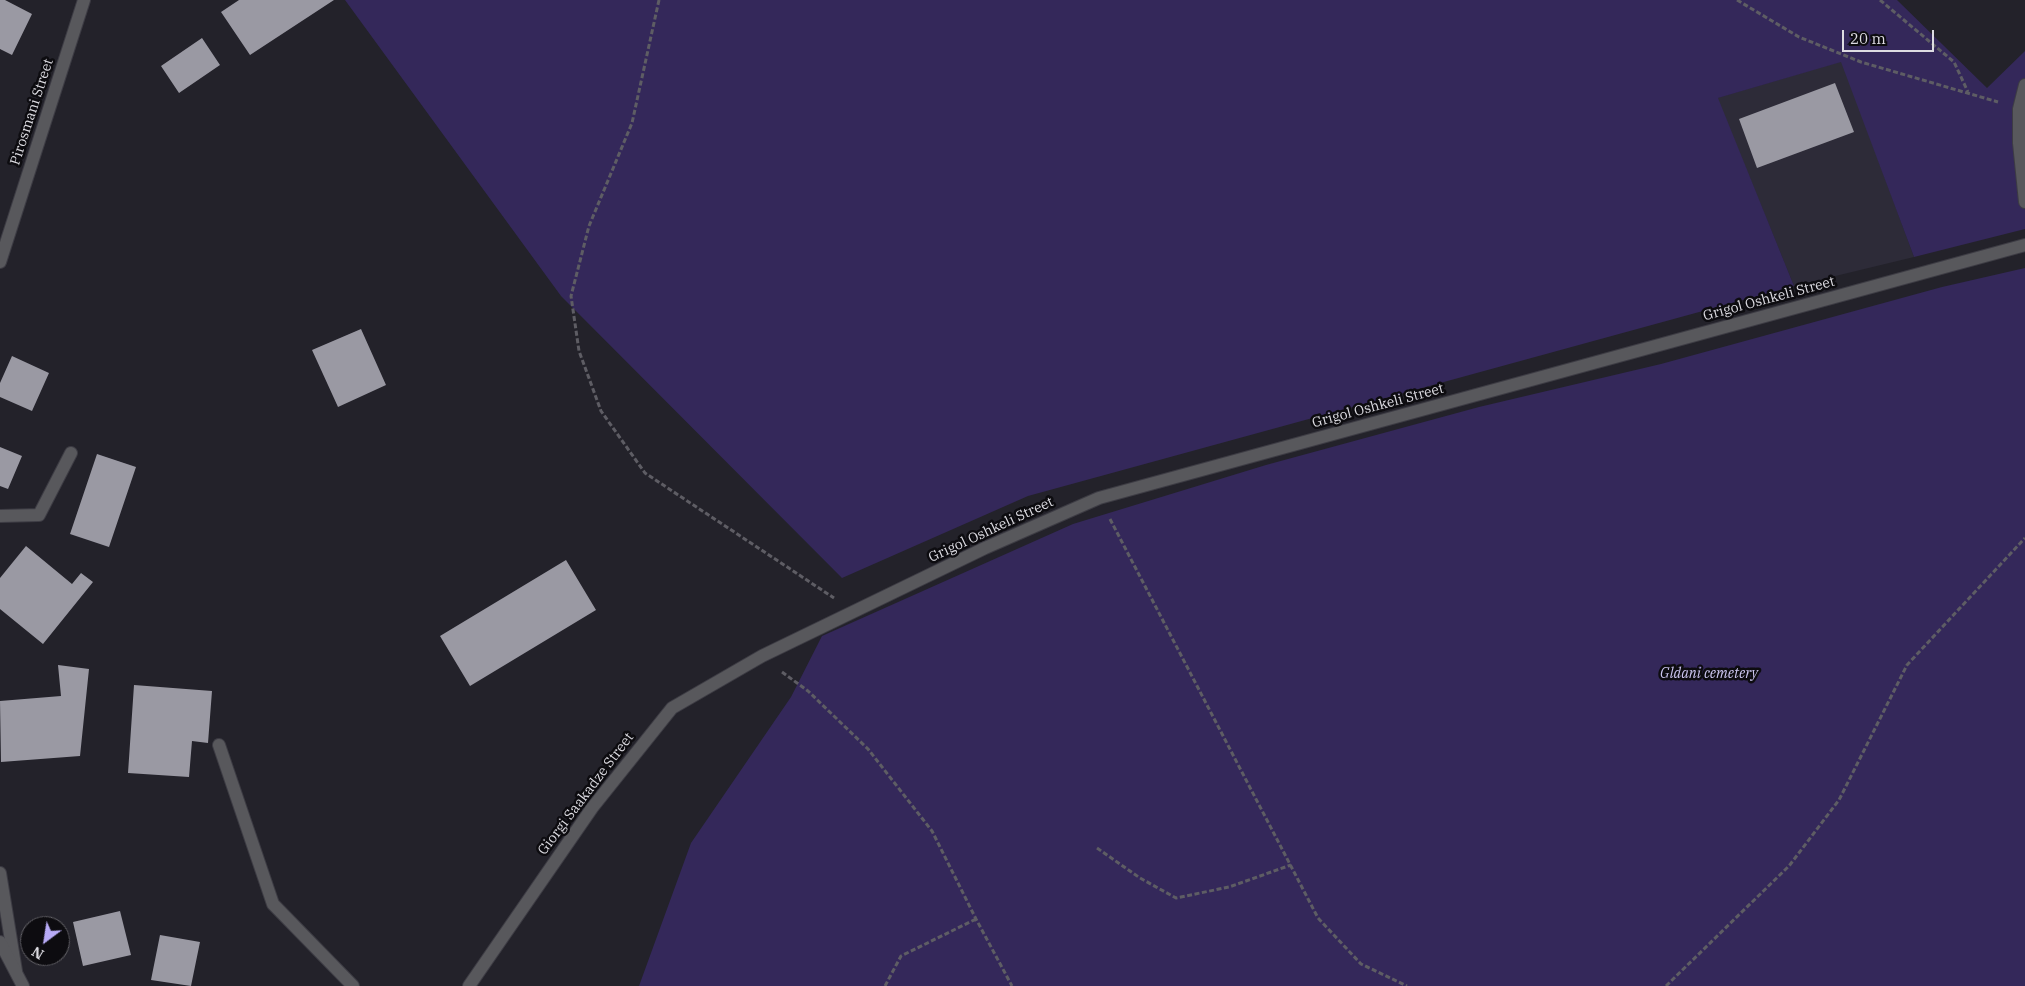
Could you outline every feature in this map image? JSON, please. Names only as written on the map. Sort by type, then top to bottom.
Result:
[{"type":"street","name":"Pirosmani Street","points":[[0,262],[84,0]]},
{"type":"street","points":[[2025,85],[2019,109],[2025,202]]},
{"type":"street","name":"Grigol Oshkeli Street","points":[[762,656],[985,548],[1099,498],[2025,245]]},
{"type":"street","points":[[0,516],[39,515],[71,453]]},
{"type":"street","name":"Giorgi Saakadze Street","points":[[469,986],[592,808],[672,708],[762,656]]},
{"type":"street","points":[[220,745],[273,904],[353,986]]},
{"type":"street","points":[[0,873],[16,973]]},
{"type":"street","points":[[0,942],[22,986]]},
{"type":"path","points":[[659,0],[632,123],[590,226],[571,296],[579,351],[600,411],[645,474],[854,612]]},
{"type":"path","points":[[1737,0],[1798,37],[1861,62],[2019,109]]},
{"type":"path","points":[[1880,0],[1954,62],[1968,93]]},
{"type":"path","points":[[1099,498],[1318,918],[1360,964],[1407,986]]},
{"type":"path","points":[[1666,986],[1789,866],[1839,800],[1907,665],[2025,538]]},
{"type":"path","points":[[762,656],[808,691],[868,749],[932,831],[1012,986]]},
{"type":"path","points":[[1097,848],[1140,878],[1176,898],[1229,887],[1292,865]]},
{"type":"path","points":[[885,986],[901,956],[976,919]]},
{"type":"shaded area","points":[[1842,61],[1914,257],[1794,286],[1717,98]]},
{"type":"green space","points":[[345,0],[1897,0],[1987,88],[2025,51],[2025,229],[1914,257],[1841,62],[1718,98],[1794,286],[1028,496],[842,578],[561,296]]},
{"type":"green space","name":"Gldani cemetery","points":[[2025,268],[2025,986],[639,986],[691,843],[791,697],[822,636],[1073,524],[1266,465],[1479,407],[1661,364],[1942,287]]},
{"type":"building","points":[[0,0],[5,0],[32,14],[12,55],[0,49]]},
{"type":"building","points":[[239,0],[334,0],[250,55],[221,12]]},
{"type":"building","points":[[202,38],[220,65],[179,93],[161,66]]},
{"type":"building","points":[[1835,83],[1854,132],[1757,168],[1739,119]]},
{"type":"building","points":[[361,329],[386,385],[338,407],[312,350]]},
{"type":"building","points":[[12,356],[49,373],[32,411],[0,397],[0,383]]},
{"type":"building","points":[[0,447],[22,456],[8,489],[0,486]]},
{"type":"building","points":[[97,454],[136,467],[109,547],[70,534]]},
{"type":"building","points":[[26,546],[72,584],[81,573],[93,582],[43,644],[0,609],[0,578]]},
{"type":"building","points":[[566,560],[596,610],[470,686],[440,636]]},
{"type":"building","points":[[58,665],[89,669],[80,756],[1,762],[0,701],[61,696]]},
{"type":"building","points":[[134,685],[212,691],[208,743],[192,741],[189,777],[128,773]]},
{"type":"building","points":[[120,911],[131,955],[83,966],[73,922]]},
{"type":"building","points":[[160,935],[200,942],[191,986],[151,980]]}]
